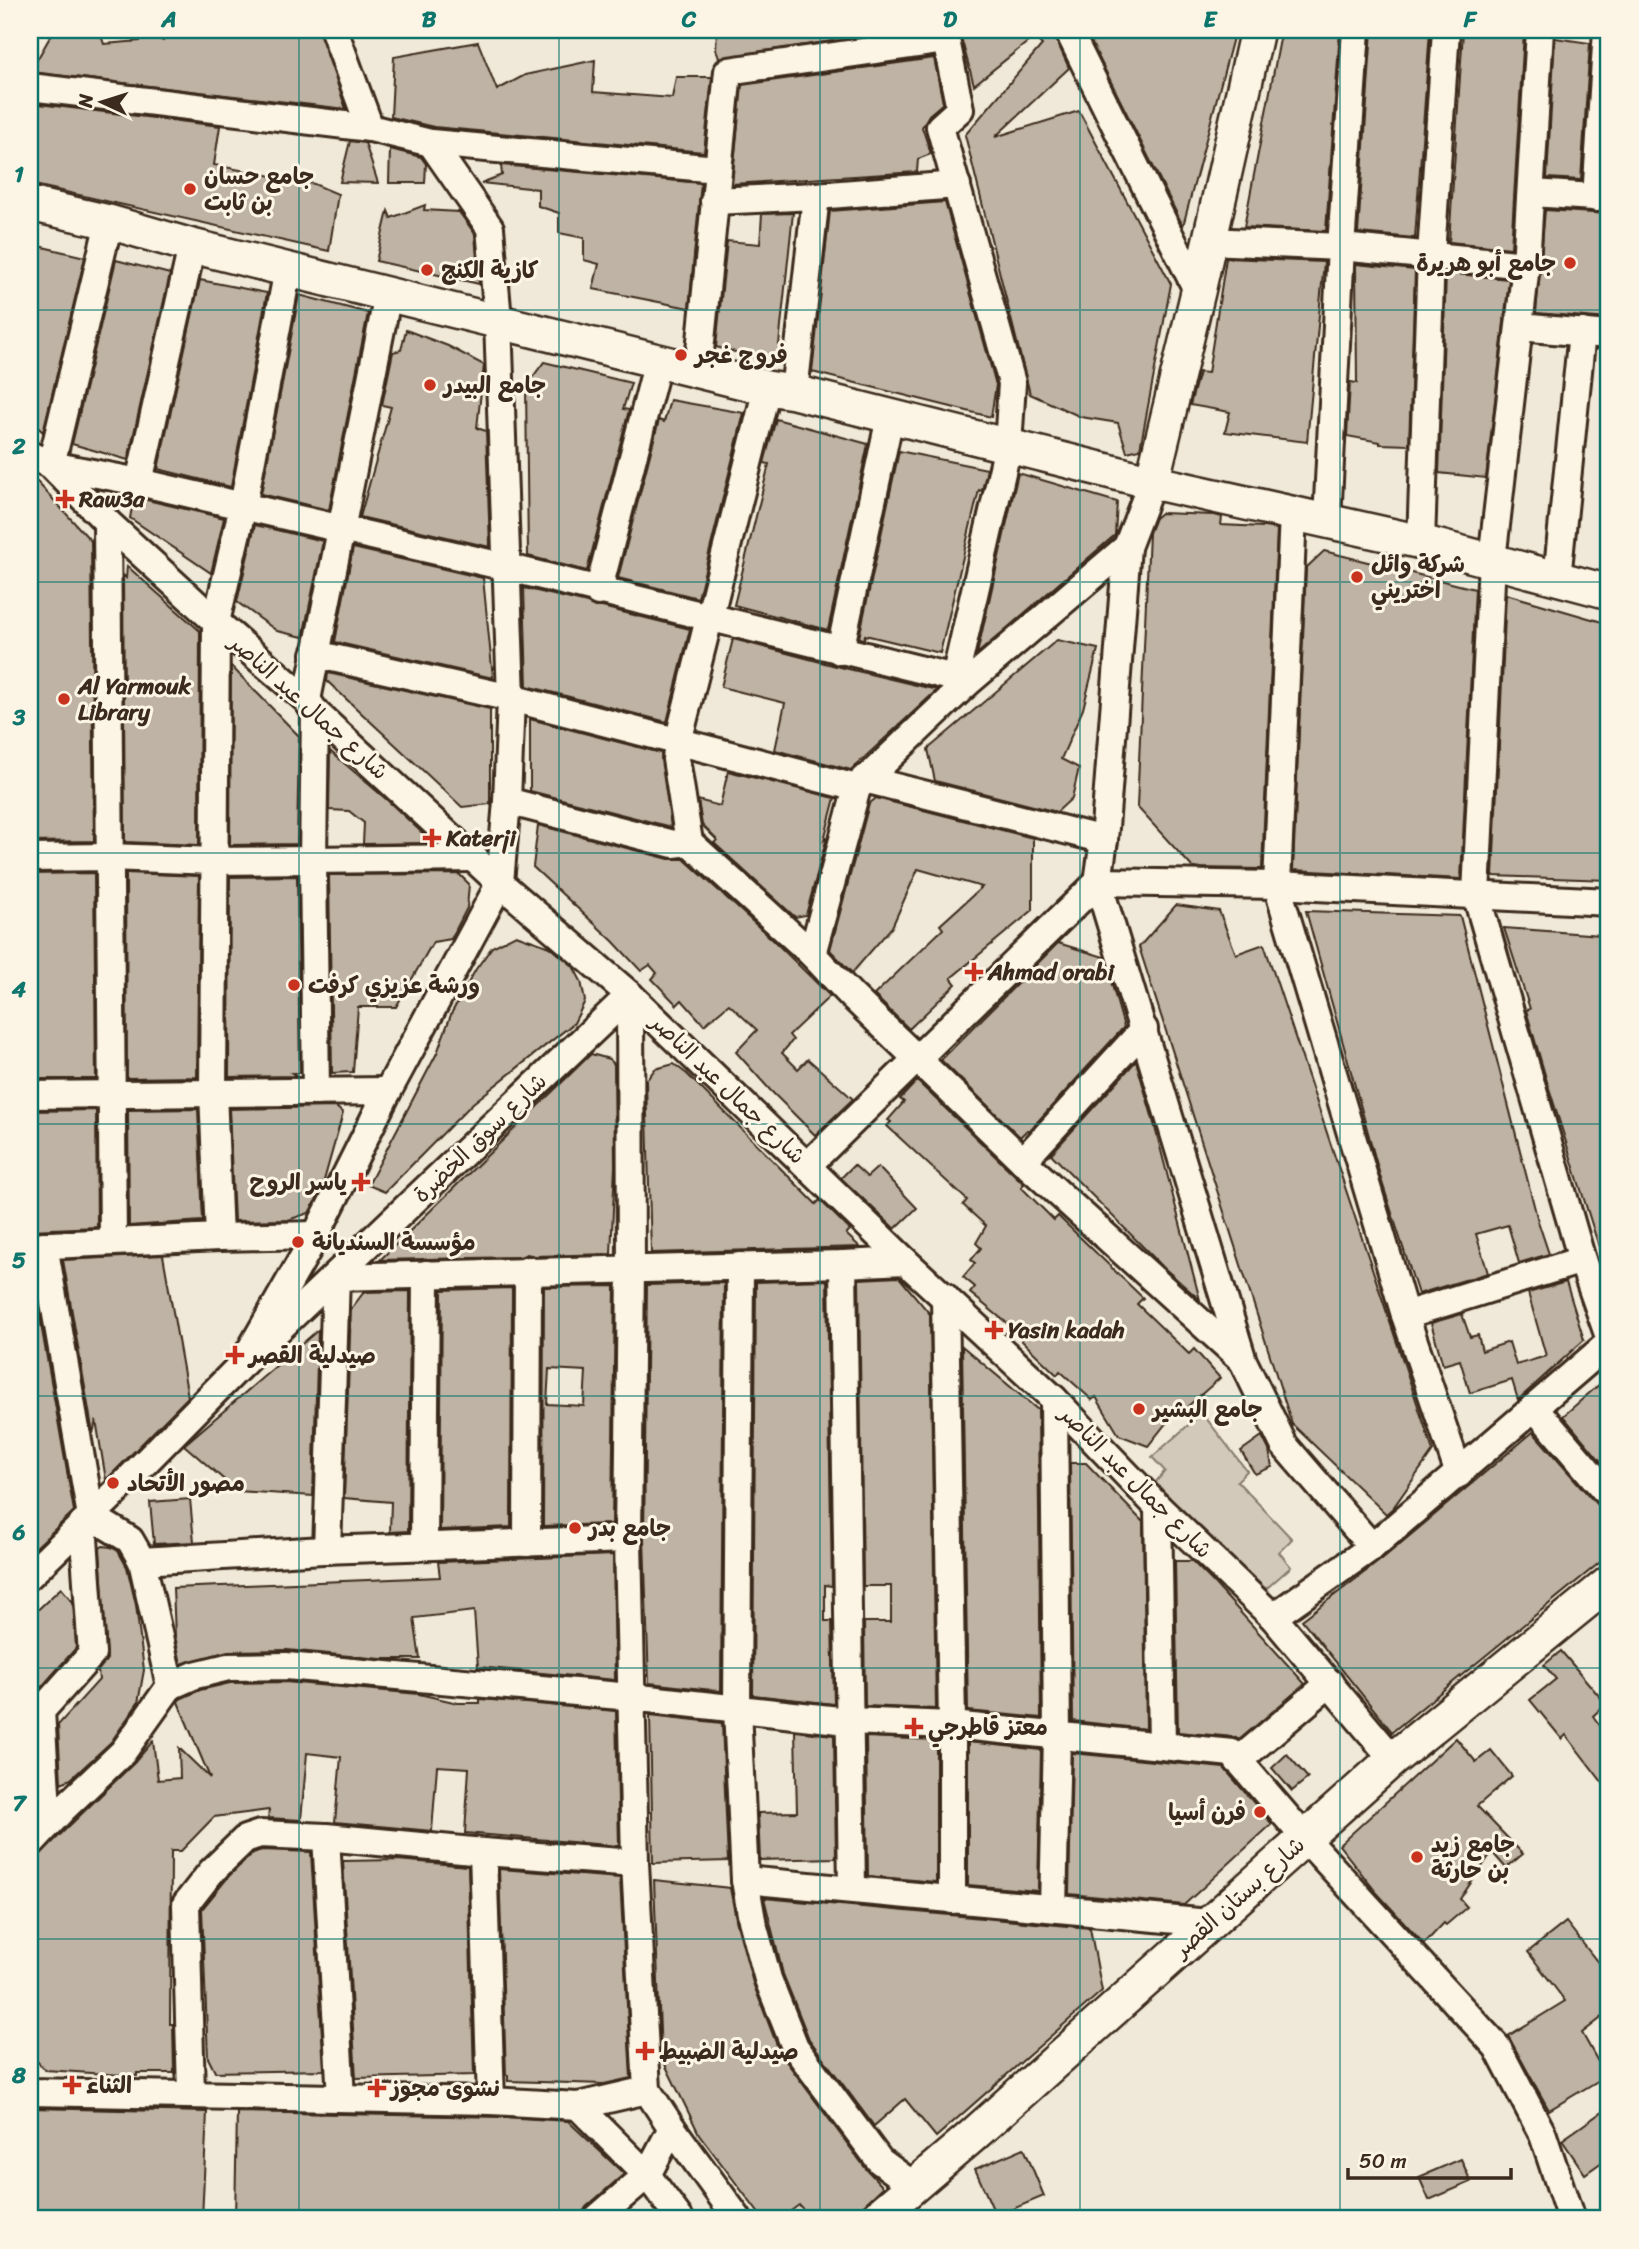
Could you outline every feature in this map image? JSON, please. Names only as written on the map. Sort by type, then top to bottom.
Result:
[{"type":"main road","points":[[1152,482],[1257,30]]},
{"type":"main road","points":[[30,204],[1152,482],[1421,542],[1609,592]]},
{"type":"main road","name":"شارع بستان القصر","points":[[875,2219],[971,2137],[1394,1759],[1609,1583]]},
{"type":"street","points":[[334,30],[370,128]]},
{"type":"street","points":[[1068,30],[1198,292]]},
{"type":"street","points":[[1327,520],[1341,247],[1356,30]]},
{"type":"street","points":[[1421,542],[1431,256],[1446,30]]},
{"type":"street","points":[[1540,30],[1526,265],[1492,560],[1476,894],[1583,1260],[1609,1337]]},
{"type":"street","points":[[1532,193],[1603,198],[1607,30]]},
{"type":"street","points":[[698,371],[729,71],[944,35],[960,109],[940,127],[1012,383],[1008,446],[960,681]]},
{"type":"street","points":[[30,87],[370,128],[431,143],[717,169]]},
{"type":"street","points":[[243,1363],[316,1235],[388,1091],[500,883],[507,801],[511,698],[498,320],[489,228],[431,143]]},
{"type":"street","points":[[714,201],[957,185]]},
{"type":"street","points":[[816,196],[780,390],[710,619],[678,742],[676,759],[690,842],[812,954],[1023,1160],[1242,1361]]},
{"type":"street","points":[[109,222],[36,459],[506,567],[960,681]]},
{"type":"street","points":[[1209,241],[1341,247],[1526,265]]},
{"type":"street","points":[[139,482],[192,246]]},
{"type":"street","points":[[219,1237],[213,1092],[216,622],[243,506],[288,269]]},
{"type":"street","points":[[316,1092],[311,706],[315,654],[388,294]]},
{"type":"street","points":[[1520,327],[1609,335]]},
{"type":"street","points":[[1557,579],[1582,332]]},
{"type":"street","points":[[598,592],[658,361]]},
{"type":"street","points":[[840,650],[890,417]]},
{"type":"street","name":"شارع جمال عبد الناصر","points":[[36,459],[311,706],[500,883],[630,995],[905,1261],[1054,1399],[1158,1507],[1273,1617],[1394,1759]]},
{"type":"street","points":[[1152,482],[1127,547],[1104,840],[1098,882],[1242,1361],[1284,1445],[1372,1548]]},
{"type":"street","points":[[1293,513],[1277,885],[1405,1315],[1459,1474]]},
{"type":"street","points":[[107,522],[113,1242]]},
{"type":"street","points":[[812,954],[860,783],[960,681],[1127,547]]},
{"type":"street","points":[[315,654],[511,698],[678,742],[1104,840]]},
{"type":"street","points":[[507,801],[673,844],[690,842]]},
{"type":"street","points":[[30,858],[109,857],[214,861],[475,858]]},
{"type":"street","points":[[808,1165],[1098,882],[1277,885],[1609,902]]},
{"type":"street","points":[[630,995],[628,1539],[635,1863],[647,2090],[738,2219]]},
{"type":"street","name":"شارع سوق الخضرة","points":[[30,1575],[243,1363],[630,995]]},
{"type":"street","points":[[1023,1160],[1144,1029]]},
{"type":"street","points":[[30,1095],[388,1091]]},
{"type":"street","points":[[48,1825],[41,1711],[92,1654],[87,1520],[37,1246],[316,1235]]},
{"type":"street","points":[[1405,1315],[1583,1260]]},
{"type":"street","points":[[327,1550],[335,1277],[905,1261]]},
{"type":"street","points":[[843,1264],[852,1889]]},
{"type":"street","points":[[740,1266],[737,1709],[745,1880],[752,1920],[768,1979],[796,2047],[880,2161],[913,2185]]},
{"type":"street","points":[[527,1543],[528,1270]]},
{"type":"street","points":[[424,1546],[426,1274]]},
{"type":"street","points":[[945,1297],[952,1900]]},
{"type":"street","points":[[1273,1617],[1372,1548],[1609,1343]]},
{"type":"street","points":[[1053,1908],[1057,1736],[1054,1399]]},
{"type":"street","points":[[1534,1407],[1609,1495]]},
{"type":"street","points":[[1158,1507],[1162,1745]]},
{"type":"street","points":[[87,1520],[130,1540],[142,1561],[170,1686]]},
{"type":"street","points":[[142,1561],[327,1550],[628,1539]]},
{"type":"street","points":[[30,1844],[123,1752],[170,1686],[195,1675],[228,1667],[286,1666],[631,1697],[848,1721],[952,1725],[1232,1753],[1305,1838],[1497,2048],[1543,2135],[1569,2214]]},
{"type":"street","points":[[1238,1761],[1330,1684]]},
{"type":"street","points":[[191,2094],[186,1904],[211,1872],[245,1839],[260,1834],[326,1837],[635,1863]]},
{"type":"street","points":[[326,1837],[341,2098]]},
{"type":"street","points":[[484,1852],[491,2101]]},
{"type":"street","points":[[745,1880],[1209,1923]]},
{"type":"street","points":[[30,2092],[491,2101],[578,2106],[647,2090]]},
{"type":"street","points":[[578,2106],[646,2175],[680,2219]]},
{"type":"street","points":[[596,2219],[646,2175],[672,2128]]},
{"type":"shaded area","points":[[1202,1413],[1247,1471],[1237,1481],[1292,1539],[1279,1552],[1291,1567],[1266,1589],[1150,1489],[1165,1471],[1152,1457]]},
{"type":"building","points":[[54,30],[99,30],[104,44],[140,41],[143,30],[163,41],[169,30],[319,30],[346,109],[30,72]]},
{"type":"building","points":[[717,30],[906,30],[719,58],[716,49]]},
{"type":"building","points":[[959,30],[1052,30],[1069,68],[995,137],[1079,111],[1171,284],[1140,449],[1127,452],[1118,423],[1081,417],[1030,394],[965,135],[1042,45],[1034,37],[974,85]]},
{"type":"building","points":[[1085,30],[1235,30],[1183,226]]},
{"type":"building","points":[[1289,30],[1340,30],[1326,231],[1244,227],[1280,39]]},
{"type":"building","points":[[1372,30],[1430,30],[1415,238],[1358,233]]},
{"type":"building","points":[[1463,31],[1524,32],[1511,248],[1449,242]]},
{"type":"building","points":[[1555,38],[1590,43],[1581,180],[1547,178]]},
{"type":"building","points":[[478,42],[497,90],[525,75],[595,60],[593,92],[672,98],[676,77],[712,77],[704,152],[434,127],[391,117],[394,57]]},
{"type":"building","points":[[934,58],[943,103],[929,115],[922,127],[931,154],[918,159],[917,172],[732,184],[742,85]]},
{"type":"building","name":"جامع حسان بن ثابت","points":[[30,103],[220,126],[214,165],[314,184],[338,194],[329,251],[30,184]]},
{"type":"building","points":[[350,141],[365,143],[378,183],[340,182]]},
{"type":"building","points":[[390,149],[421,157],[426,164],[425,183],[389,183]]},
{"type":"building","points":[[501,165],[701,183],[689,308],[593,289],[599,264],[584,260],[584,238],[559,233],[559,213],[538,206],[538,189],[481,183],[502,175]]},
{"type":"building","points":[[945,202],[996,385],[991,417],[812,372],[830,211]]},
{"type":"building","points":[[425,205],[424,210],[459,212],[475,234],[479,284],[376,261],[388,211],[391,218]]},
{"type":"building","name":"جامع أبو هريرة","points":[[1545,210],[1609,214],[1609,319],[1536,313]]},
{"type":"building","points":[[793,213],[779,345],[783,345],[781,364],[716,347],[727,241],[760,244],[762,214]]},
{"type":"building","points":[[30,244],[85,257],[43,432],[30,420]]},
{"type":"building","points":[[1226,258],[1324,262],[1307,442],[1225,432],[1230,412],[1190,405],[1199,372],[1208,373]]},
{"type":"building","points":[[116,260],[170,274],[128,460],[72,444]]},
{"type":"building","points":[[1356,264],[1415,270],[1409,445],[1380,444],[1347,436],[1350,382],[1357,383]]},
{"type":"building","points":[[1446,273],[1509,279],[1486,478],[1439,473]]},
{"type":"building","points":[[200,280],[267,293],[231,487],[158,469]]},
{"type":"building","points":[[299,295],[368,313],[329,510],[261,494]]},
{"type":"building","points":[[406,330],[448,346],[484,365],[477,428],[486,431],[490,547],[360,517],[391,407],[382,405],[393,352],[401,350]]},
{"type":"building","points":[[544,362],[631,383],[623,409],[629,410],[587,571],[528,556],[526,386]]},
{"type":"building","points":[[670,400],[744,413],[698,598],[618,578],[659,420],[664,422]]},
{"type":"building","points":[[776,419],[868,444],[828,630],[734,605],[769,464],[764,463]]},
{"type":"building","points":[[899,451],[987,469],[982,491],[979,490],[940,653],[865,635],[864,639],[859,638]]},
{"type":"building","points":[[1018,473],[1117,502],[1115,535],[977,654]]},
{"type":"building","name":"Al Yarmouk Library","points":[[30,474],[91,541],[94,841],[30,842]]},
{"type":"building","points":[[134,497],[224,518],[211,573],[130,518]]},
{"type":"building","points":[[1161,513],[1214,515],[1222,517],[1221,525],[1277,529],[1262,869],[1193,868],[1137,807],[1149,533],[1155,518]]},
{"type":"building","points":[[255,525],[323,541],[303,637],[277,631],[237,602]]},
{"type":"building","points":[[353,548],[483,578],[493,678],[335,642]]},
{"type":"building","points":[[1324,551],[1475,589],[1461,879],[1293,870],[1306,568]]},
{"type":"building","points":[[127,566],[200,631],[199,845],[125,842],[123,575],[126,578]]},
{"type":"building","points":[[524,588],[690,629],[667,722],[527,686]]},
{"type":"building","points":[[1506,594],[1609,624],[1609,880],[1493,876]]},
{"type":"building","points":[[733,639],[937,690],[851,770],[775,750],[785,703],[721,687]]},
{"type":"building","points":[[1057,640],[1098,649],[1083,709],[1061,759],[1079,768],[1072,798],[1057,812],[935,781],[928,749]]},
{"type":"building","points":[[231,666],[299,736],[297,844],[230,845]]},
{"type":"building","points":[[328,673],[490,709],[490,804],[462,807],[327,681]]},
{"type":"building","points":[[530,719],[661,753],[671,827],[530,791]]},
{"type":"building","points":[[330,751],[433,843],[363,844],[364,823],[349,811],[329,810]]},
{"type":"building","points":[[728,771],[835,798],[806,915],[795,917],[714,843],[717,840],[702,825],[698,800],[720,806]]},
{"type":"building","points":[[876,798],[1033,838],[1033,910],[951,978],[956,984],[909,1029],[874,995],[943,929],[940,925],[982,887],[918,869],[892,927],[852,973],[830,950],[869,804]]},
{"type":"building","points":[[538,825],[669,859],[684,859],[830,996],[789,1035],[793,1040],[782,1053],[798,1069],[808,1059],[853,1099],[815,1135],[736,1052],[757,1030],[729,1004],[704,1025],[682,1000],[677,1005],[652,979],[657,973],[650,965],[641,971],[613,941],[533,867]]},
{"type":"building","points":[[94,873],[96,1079],[30,1079],[30,874]]},
{"type":"building","points":[[126,873],[199,876],[197,1077],[127,1078]]},
{"type":"building","points":[[459,874],[469,884],[467,908],[451,939],[433,942],[396,1007],[358,1007],[353,1072],[332,1073],[329,875]]},
{"type":"building","points":[[297,876],[300,1073],[292,1073],[296,1076],[229,1077],[230,877]]},
{"type":"building","points":[[1176,905],[1219,911],[1236,954],[1264,944],[1433,1451],[1386,1514],[1292,1424],[1139,947]]},
{"type":"building","points":[[1306,911],[1460,916],[1538,1221],[1549,1254],[1519,1263],[1508,1225],[1476,1234],[1488,1273],[1418,1294],[1381,1179]]},
{"type":"building","points":[[1504,928],[1601,935],[1609,963],[1609,1265],[1605,1266],[1548,1085],[1526,1010],[1530,1009]]},
{"type":"building","points":[[516,935],[550,947],[573,966],[581,981],[585,1001],[574,1023],[473,1103],[385,1192],[368,1185],[437,1053],[452,1012],[476,969],[492,947]]},
{"type":"building","points":[[1058,943],[1104,957],[1124,1027],[1029,1131],[1020,1137],[941,1060]]},
{"type":"building","points":[[591,1054],[609,1059],[614,1064],[615,1166],[611,1254],[527,1254],[520,1257],[380,1260]]},
{"type":"building","points":[[1136,1061],[1200,1300],[1164,1268],[1051,1154]]},
{"type":"building","points":[[674,1064],[816,1204],[820,1200],[850,1230],[846,1234],[860,1247],[651,1253],[646,1081],[655,1069]]},
{"type":"building","points":[[917,1081],[1024,1184],[1021,1187],[1054,1220],[1058,1216],[1143,1298],[1137,1304],[1189,1354],[1194,1349],[1220,1378],[1178,1415],[1175,1412],[1148,1446],[1119,1435],[1096,1397],[1092,1400],[1060,1371],[1057,1375],[1021,1340],[1024,1337],[970,1293],[975,1287],[963,1277],[975,1263],[971,1260],[981,1248],[976,1243],[986,1226],[963,1205],[967,1200],[887,1126],[891,1122],[888,1120],[904,1102],[900,1099]]},
{"type":"building","points":[[336,1107],[343,1113],[321,1191],[309,1213],[288,1220],[234,1221],[229,1109]]},
{"type":"building","points":[[198,1109],[203,1221],[129,1226],[128,1110]]},
{"type":"building","points":[[96,1110],[97,1227],[30,1230],[30,1111]]},
{"type":"building","points":[[854,1165],[867,1177],[878,1167],[917,1208],[895,1229],[841,1178]]},
{"type":"building","points":[[163,1255],[188,1397],[106,1480],[96,1420],[93,1434],[63,1260]]},
{"type":"building","points":[[30,1262],[74,1511],[30,1553]]},
{"type":"building","points":[[899,1277],[930,1314],[936,1709],[865,1706],[864,1622],[891,1622],[891,1586],[863,1586],[859,1279]]},
{"type":"building","points":[[827,1280],[832,1586],[825,1585],[825,1621],[832,1621],[834,1704],[753,1695],[756,1282]]},
{"type":"building","points":[[1566,1282],[1584,1340],[1518,1400],[1512,1380],[1470,1393],[1460,1360],[1443,1365],[1431,1323],[1462,1314],[1470,1337],[1478,1335],[1482,1351],[1509,1342],[1516,1365],[1546,1356],[1528,1293]]},
{"type":"building","points":[[724,1283],[721,1691],[649,1683],[644,1539],[647,1285]]},
{"type":"building","points":[[615,1286],[612,1524],[543,1526],[544,1287]],"holes":[[[549,1369],[586,1371],[584,1406],[547,1404]]]},
{"type":"building","points":[[512,1288],[511,1527],[440,1530],[442,1290]]},
{"type":"building","points":[[410,1291],[408,1531],[390,1532],[391,1502],[344,1498],[351,1309],[364,1292]]},
{"type":"building","points":[[318,1330],[313,1496],[237,1491],[184,1445]]},
{"type":"building","points":[[962,1346],[1038,1410],[1041,1718],[968,1711]]},
{"type":"building","points":[[1609,1376],[1609,1471],[1563,1416]]},
{"type":"building","points":[[1533,1432],[1597,1505],[1609,1510],[1609,1555],[1392,1732],[1302,1620],[1382,1559]]},
{"type":"building","points":[[1262,1436],[1269,1450],[1272,1467],[1255,1474],[1241,1451]]},
{"type":"building","points":[[1070,1463],[1086,1463],[1143,1522],[1146,1729],[1073,1721]]},
{"type":"building","points":[[190,1499],[194,1542],[154,1544],[150,1502]]},
{"type":"building","points":[[103,1546],[118,1551],[127,1567],[136,1605],[144,1670],[138,1703],[111,1742],[71,1779],[61,1783],[58,1725],[99,1680],[98,1671],[107,1659],[100,1548]]},
{"type":"building","points":[[613,1555],[615,1680],[478,1667],[474,1611],[414,1618],[420,1659],[381,1659],[287,1650],[228,1651],[181,1664],[175,1636],[173,1588],[440,1577],[438,1562]]},
{"type":"building","points":[[1175,1561],[1192,1561],[1305,1684],[1239,1740],[1234,1737],[1178,1732]]},
{"type":"building","points":[[61,1588],[73,1602],[76,1648],[30,1700],[30,1617]]},
{"type":"building","points":[[1561,1651],[1606,1704],[1593,1716],[1609,1738],[1609,1791],[1566,1735],[1562,1739],[1530,1700],[1556,1679],[1544,1665]]},
{"type":"building","points":[[285,1682],[419,1694],[458,1703],[480,1703],[480,1699],[616,1711],[619,1846],[465,1833],[469,1768],[437,1766],[432,1831],[335,1822],[341,1757],[307,1753],[301,1820],[268,1818],[269,1810],[214,1817],[181,1851],[171,1851],[170,2024],[173,2024],[174,2073],[137,2073],[137,2076],[45,2070],[35,2059],[37,2019],[30,2019],[30,1864],[134,1763],[153,1741],[158,1780],[180,1778],[179,1748],[210,1778],[178,1702],[180,1699],[200,1690],[230,1683]]},
{"type":"building","points":[[650,1715],[722,1723],[728,1861],[653,1863]]},
{"type":"building","points":[[795,1731],[834,1735],[836,1858],[760,1860],[758,1813],[797,1812]]},
{"type":"building","points":[[866,1737],[936,1740],[936,1882],[868,1876]]},
{"type":"building","name":"جامع زيد بن حارثة","points":[[1456,1738],[1476,1762],[1491,1750],[1512,1776],[1477,1806],[1523,1854],[1506,1868],[1492,1852],[1460,1899],[1467,1907],[1446,1925],[1444,1923],[1424,1944],[1377,1893],[1339,1845]]},
{"type":"building","points":[[968,1742],[1041,1750],[1038,1891],[968,1885]]},
{"type":"building","points":[[1072,1753],[1224,1768],[1272,1824],[1184,1905],[1069,1894]]},
{"type":"building","points":[[1287,1754],[1308,1778],[1292,1791],[1272,1768]]},
{"type":"building","points":[[262,1850],[311,1852],[324,2070],[215,2072],[208,2058],[202,1909],[229,1876],[253,1853]]},
{"type":"building","points":[[397,1860],[468,1866],[474,2075],[356,2078],[343,1861]]},
{"type":"building","points":[[499,1869],[620,1878],[631,2078],[604,2084],[508,2081]]},
{"type":"building","points":[[654,1880],[730,1888],[753,1983],[780,2053],[867,2170],[883,2187],[849,2219],[812,2219],[799,2205],[780,2219],[763,2219],[699,2134],[661,2056]]},
{"type":"building","points":[[764,1898],[1090,1928],[1102,1991],[936,2137],[905,2099],[874,2126],[809,2039],[783,1974]]},
{"type":"building","points":[[1566,1922],[1600,1965],[1609,1958],[1609,2012],[1582,2033],[1606,2076],[1549,2110],[1508,2036],[1565,2001],[1528,1952]]},
{"type":"building","points":[[1609,2107],[1609,2157],[1585,2174],[1562,2140]]},
{"type":"building","points":[[30,2108],[207,2112],[202,2219],[30,2219]]},
{"type":"building","points":[[237,2112],[503,2117],[568,2121],[624,2174],[586,2207],[581,2219],[235,2219]]},
{"type":"building","points":[[1024,2148],[1044,2196],[996,2216],[975,2169]]},
{"type":"building","points":[[1461,2159],[1471,2182],[1429,2200],[1419,2177]]},
{"type":"place","name":"جامع حسان بن ثابت","points":[[190,189]]},
{"type":"place","name":"جامع أبو هريرة","points":[[1570,263]]},
{"type":"place","name":"كازية الكنج","points":[[427,270]]},
{"type":"place","name":"فروج غجر","points":[[681,355]]},
{"type":"place","name":"جامع البيدر","points":[[430,385]]},
{"type":"place","name":"Raw3a","points":[[65,499]]},
{"type":"place","name":"شركة وائل اختريني","points":[[1357,577]]},
{"type":"place","name":"Al Yarmouk Library","points":[[64,699]]},
{"type":"place","name":"Katerji","points":[[432,838]]},
{"type":"place","name":"Ahmad orabi","points":[[974,972]]},
{"type":"place","name":"ورشة عزيزي كرفت","points":[[294,985]]},
{"type":"place","name":"ياسر الروح","points":[[361,1182]]},
{"type":"place","name":"مؤسسة السنديانة","points":[[298,1242]]},
{"type":"place","name":"Yasin kadah","points":[[994,1330]]},
{"type":"place","name":"صيدلية القصر","points":[[235,1355]]},
{"type":"place","name":"جامع البشير","points":[[1139,1409]]},
{"type":"place","name":"مصور اﻷتحاد","points":[[113,1483]]},
{"type":"place","name":"جامع بدر","points":[[575,1528]]},
{"type":"place","name":"معتز قاطرجي","points":[[914,1727]]},
{"type":"place","name":"فرن أسيا","points":[[1260,1812]]},
{"type":"place","name":"جامع زيد بن حارثة","points":[[1417,1857]]},
{"type":"place","name":"صيدلية الضبيط","points":[[645,2051]]},
{"type":"place","name":"الثناء","points":[[72,2085]]},
{"type":"place","name":"نشوى مجوز","points":[[377,2088]]}]
